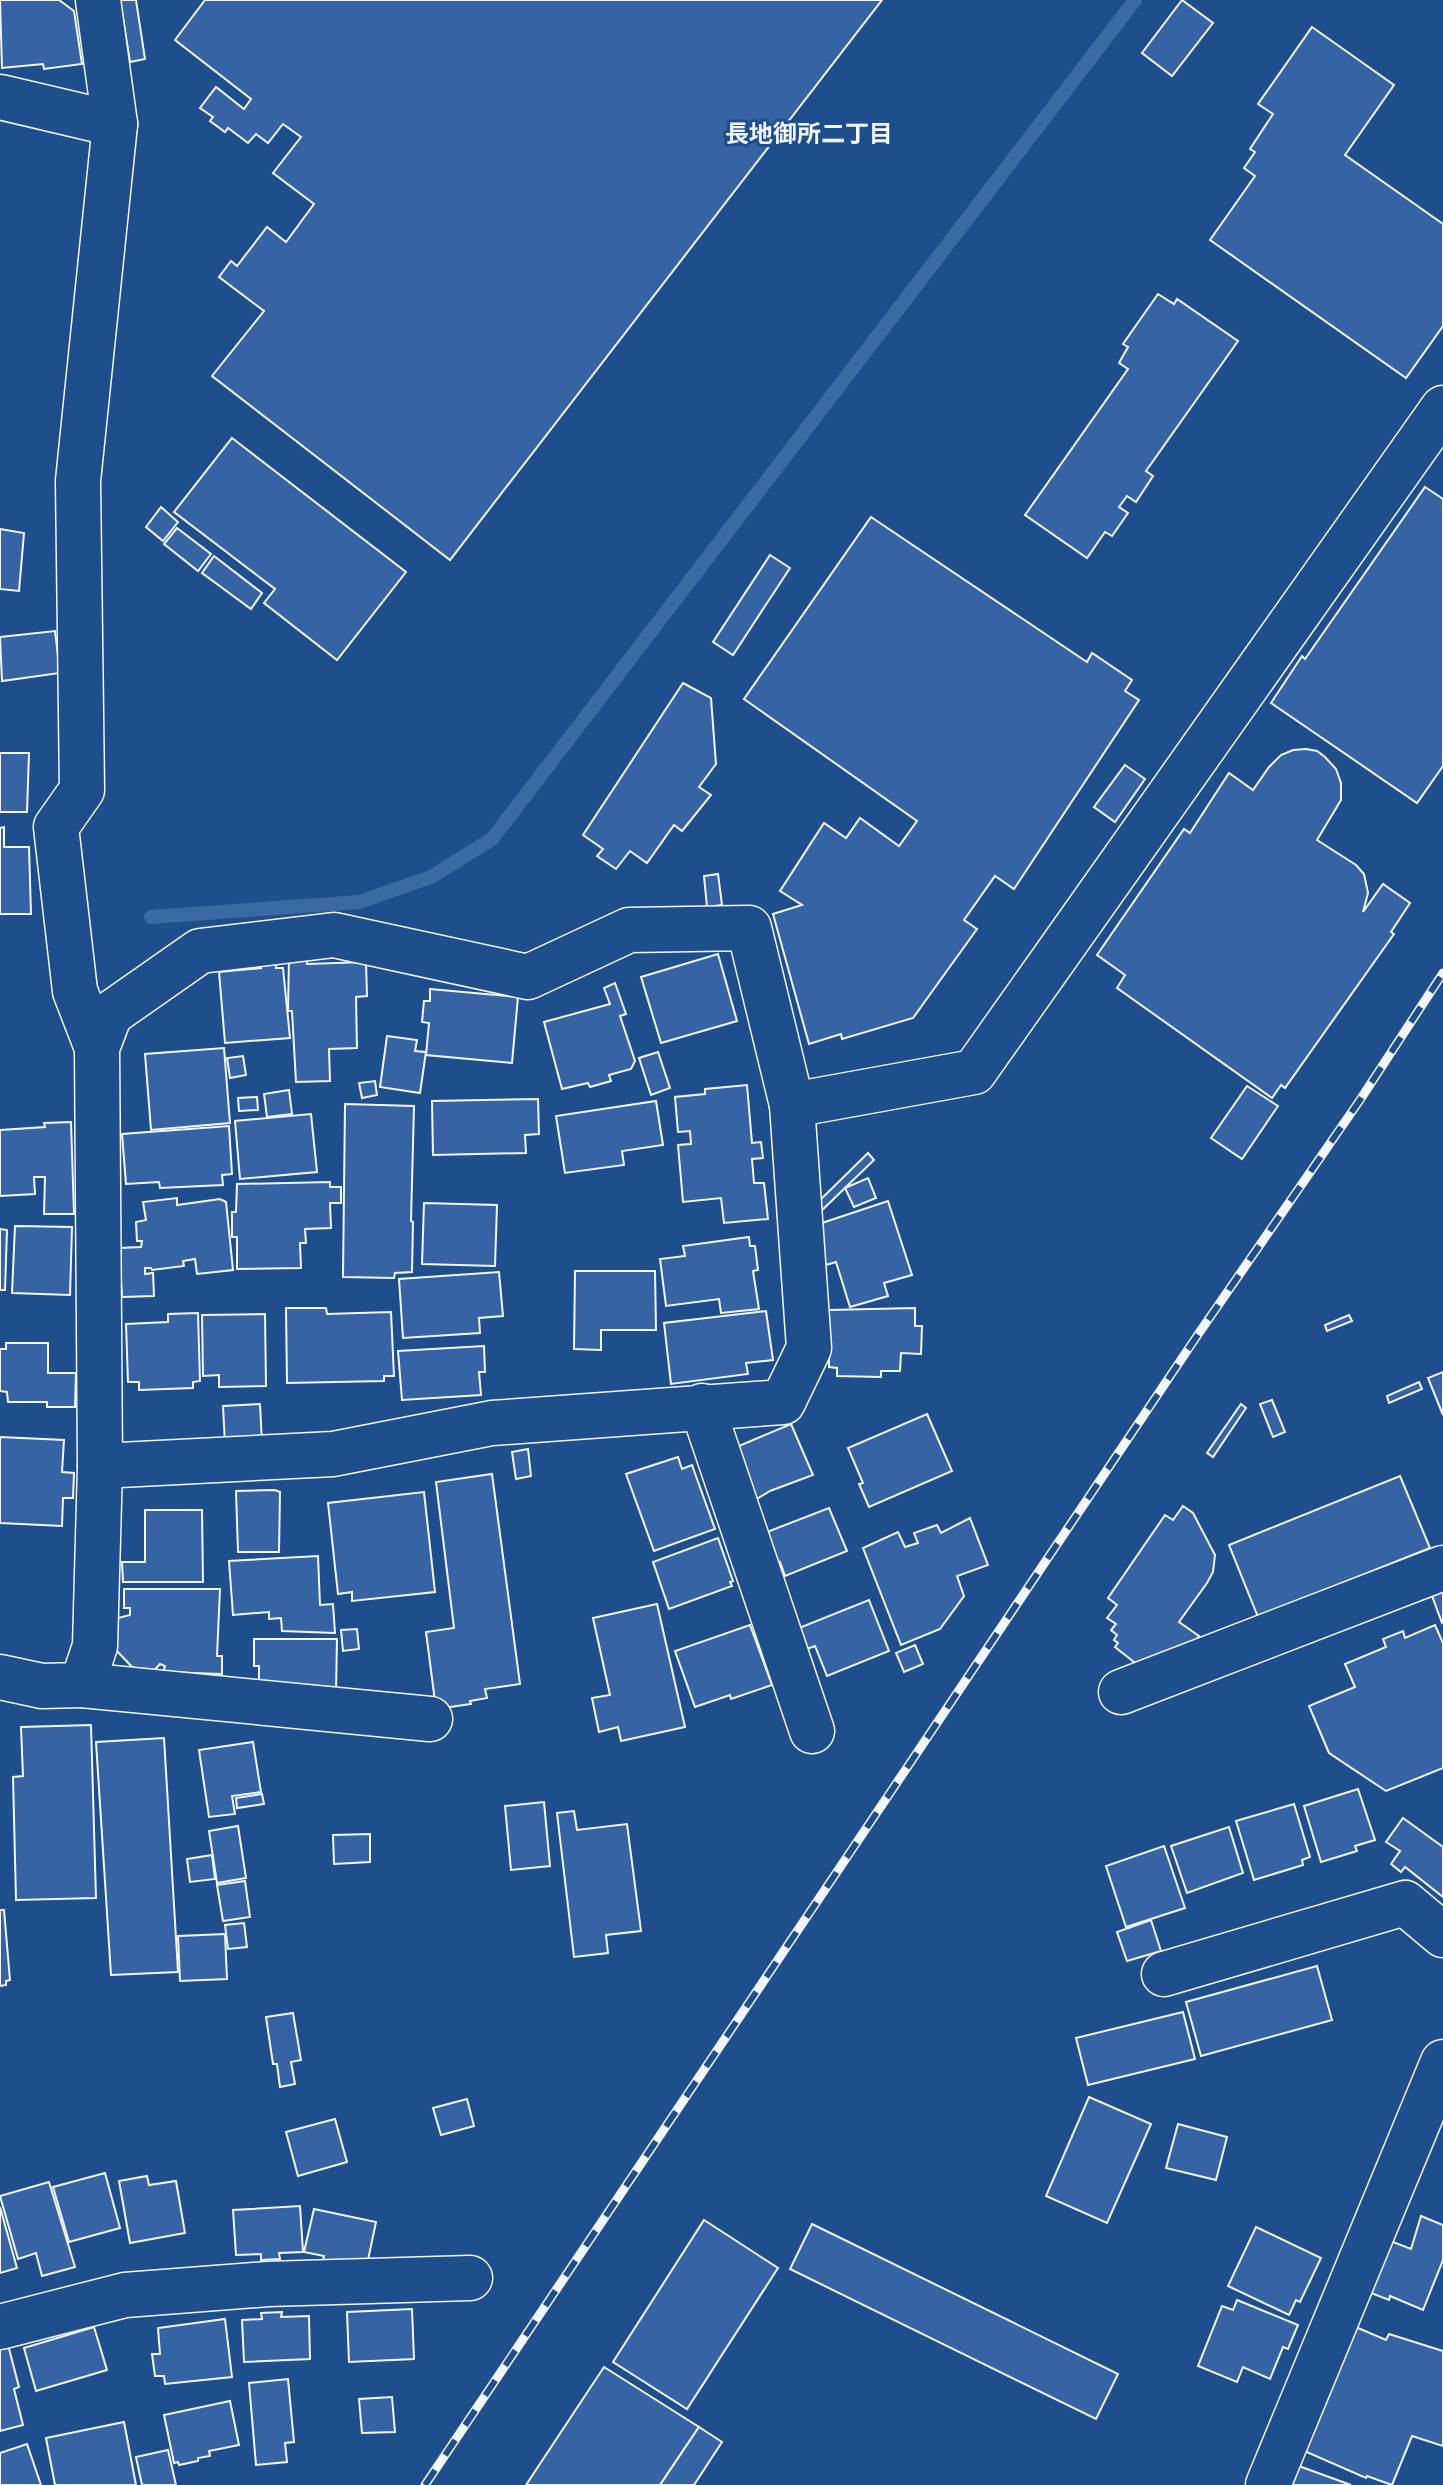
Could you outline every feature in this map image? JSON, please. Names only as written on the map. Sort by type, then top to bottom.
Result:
[{"type":"street","points":[[82,1685],[95,1646],[100,1466],[97,1048],[75,991],[56,827],[82,790],[78,481],[115,124],[98,0]]},
{"type":"street","points":[[0,97],[115,124]]},
{"type":"street","points":[[792,1105],[974,1072],[1443,408]]},
{"type":"street","points":[[97,1048],[110,1014],[200,951],[334,935],[528,977],[629,930],[749,928],[792,1105],[809,1348],[783,1402],[492,1423],[333,1454],[100,1466]]},
{"type":"street","points":[[702,1406],[812,1731]]},
{"type":"street","points":[[1121,1692],[1443,1568]]},
{"type":"street","points":[[0,1677],[42,1686],[82,1685],[430,1719]]},
{"type":"street","points":[[1164,1974],[1405,1903],[1443,1935]]},
{"type":"street","points":[[1268,2485],[1443,2062]]},
{"type":"street","points":[[0,2327],[125,2295],[268,2284],[470,2278]]},
{"type":"building","points":[[0,0],[59,0],[74,11],[82,64],[44,69],[43,64],[2,68]]},
{"type":"building","points":[[120,0],[136,0],[145,59],[130,62]]},
{"type":"building","points":[[205,0],[882,0],[450,560],[212,376],[264,311],[219,277],[231,261],[237,266],[267,227],[286,242],[314,204],[273,173],[301,137],[283,124],[268,143],[256,134],[248,143],[228,128],[225,132],[210,121],[213,117],[200,108],[216,87],[244,109],[251,99],[175,40]]},
{"type":"building","points":[[1182,0],[1213,23],[1172,76],[1142,53]]},
{"type":"building","points":[[1312,27],[1394,85],[1345,155],[1443,224],[1443,326],[1406,378],[1210,240],[1255,176],[1244,168],[1255,152],[1250,149],[1273,114],[1258,104]]},
{"type":"building","points":[[1158,294],[1174,304],[1177,299],[1238,341],[1146,471],[1153,476],[1136,502],[1127,496],[1119,507],[1128,513],[1112,536],[1105,532],[1087,558],[1025,515],[1128,369],[1119,363],[1128,347],[1123,344]]},
{"type":"building","points":[[232,438],[406,572],[337,660],[264,603],[275,589],[174,512]]},
{"type":"building","points":[[1425,487],[1443,499],[1443,766],[1417,803],[1271,703]]},
{"type":"building","points":[[161,507],[178,522],[163,541],[146,527]]},
{"type":"building","points":[[871,517],[1087,662],[1092,653],[1132,680],[1125,691],[1139,700],[1014,889],[995,876],[964,920],[977,929],[913,1018],[842,1039],[841,1034],[809,1044],[773,914],[802,905],[780,891],[824,823],[846,838],[860,818],[899,846],[917,821],[744,699]]},
{"type":"building","points":[[177,528],[211,554],[198,571],[164,544]]},
{"type":"building","points":[[0,529],[24,533],[19,591],[0,589]]},
{"type":"building","points":[[770,555],[790,568],[733,655],[713,642]]},
{"type":"building","points":[[214,556],[262,593],[251,609],[202,573]]},
{"type":"building","points":[[55,631],[60,673],[2,681],[0,637]]},
{"type":"building","points":[[683,683],[711,698],[716,764],[699,787],[711,795],[682,831],[674,825],[647,863],[630,851],[616,869],[597,856],[603,849],[583,835]]},
{"type":"building","points":[[1306,749],[1317,751],[1325,757],[1336,769],[1341,783],[1341,800],[1317,840],[1356,865],[1364,874],[1368,893],[1363,912],[1383,884],[1410,903],[1391,932],[1394,934],[1285,1088],[1281,1085],[1272,1098],[1117,988],[1125,975],[1097,955],[1184,829],[1190,833],[1229,773],[1253,790],[1281,755]]},
{"type":"building","points":[[0,753],[29,753],[27,812],[0,812]]},
{"type":"building","points":[[1125,765],[1145,779],[1115,822],[1094,807]]},
{"type":"building","points":[[4,827],[4,847],[29,847],[31,914],[0,914],[0,828]]},
{"type":"building","points":[[718,874],[722,905],[707,907],[704,876]]},
{"type":"building","points":[[718,954],[737,1021],[661,1043],[641,977]]},
{"type":"building","points":[[306,956],[307,964],[366,962],[367,996],[356,997],[357,1048],[329,1049],[330,1081],[296,1082],[292,1011],[288,1011],[289,957]]},
{"type":"building","points":[[276,961],[276,968],[283,968],[290,1038],[225,1043],[219,972],[261,968],[260,963]]},
{"type":"building","points":[[615,983],[626,1014],[620,1016],[635,1061],[631,1069],[609,1075],[611,1081],[590,1087],[588,1083],[562,1089],[544,1022],[610,1004],[604,988]]},
{"type":"building","points":[[430,989],[518,997],[512,1063],[426,1055],[429,1023],[422,1022],[424,1001],[430,1001]]},
{"type":"building","points":[[387,1036],[417,1040],[415,1051],[426,1052],[420,1093],[380,1087]]},
{"type":"building","points":[[224,1048],[230,1123],[151,1130],[145,1054]]},
{"type":"building","points":[[658,1052],[670,1088],[651,1095],[639,1058]]},
{"type":"building","points":[[243,1056],[246,1075],[230,1078],[227,1058]]},
{"type":"building","points":[[375,1081],[377,1095],[362,1098],[359,1083]]},
{"type":"building","points":[[747,1085],[752,1143],[761,1142],[763,1158],[752,1159],[754,1183],[764,1183],[768,1219],[724,1223],[721,1198],[683,1202],[678,1145],[691,1144],[690,1131],[678,1132],[675,1097],[705,1094],[705,1089]]},
{"type":"building","points":[[1247,1086],[1278,1106],[1242,1159],[1211,1138]]},
{"type":"building","points":[[289,1090],[292,1114],[267,1117],[264,1094]]},
{"type":"building","points":[[257,1097],[258,1110],[239,1111],[238,1098]]},
{"type":"building","points":[[538,1099],[539,1134],[525,1135],[526,1153],[433,1155],[432,1101]]},
{"type":"building","points":[[656,1101],[663,1145],[622,1151],[624,1165],[565,1173],[556,1116]]},
{"type":"building","points":[[345,1104],[414,1106],[412,1272],[395,1273],[394,1278],[343,1277]]},
{"type":"building","points":[[311,1114],[317,1172],[240,1179],[235,1121]]},
{"type":"building","points":[[71,1122],[74,1214],[44,1214],[45,1177],[34,1177],[35,1194],[0,1196],[0,1130]]},
{"type":"building","points":[[229,1126],[232,1174],[222,1175],[223,1185],[160,1188],[159,1182],[126,1184],[122,1134]]},
{"type":"building","points":[[868,1153],[874,1160],[818,1214],[812,1208]]},
{"type":"building","points":[[868,1178],[876,1198],[854,1207],[845,1188]]},
{"type":"building","points":[[330,1182],[330,1187],[341,1187],[341,1203],[330,1203],[331,1228],[305,1229],[306,1243],[300,1243],[301,1268],[237,1269],[237,1237],[232,1237],[232,1212],[236,1212],[237,1184]]},
{"type":"building","points":[[177,1198],[177,1205],[220,1199],[226,1202],[233,1270],[197,1274],[195,1259],[183,1261],[184,1266],[145,1268],[145,1274],[153,1273],[154,1296],[122,1297],[119,1248],[141,1247],[142,1241],[137,1241],[136,1222],[146,1220],[143,1202]]},
{"type":"building","points":[[888,1201],[912,1275],[884,1283],[888,1296],[850,1307],[836,1262],[826,1265],[813,1226]]},
{"type":"building","points":[[424,1203],[497,1205],[495,1266],[422,1264]]},
{"type":"building","points":[[15,1226],[72,1227],[70,1295],[12,1293]]},
{"type":"building","points":[[0,1229],[7,1230],[5,1290],[0,1290]]},
{"type":"building","points":[[749,1237],[750,1246],[755,1246],[758,1270],[753,1271],[759,1309],[721,1313],[719,1299],[666,1306],[660,1259],[685,1256],[683,1246]]},
{"type":"building","points":[[575,1271],[655,1271],[656,1330],[601,1330],[601,1350],[574,1349]]},
{"type":"building","points":[[499,1272],[503,1316],[479,1318],[480,1333],[403,1338],[399,1279]]},
{"type":"building","points":[[286,1308],[326,1308],[327,1314],[391,1312],[394,1376],[384,1376],[384,1381],[287,1383]]},
{"type":"building","points":[[915,1308],[915,1326],[922,1326],[921,1354],[901,1353],[900,1371],[881,1371],[881,1377],[837,1376],[837,1368],[829,1367],[829,1310]]},
{"type":"building","points":[[766,1311],[773,1360],[746,1363],[748,1374],[671,1384],[664,1323]]},
{"type":"building","points":[[198,1313],[200,1381],[193,1382],[193,1388],[139,1390],[139,1382],[128,1382],[126,1324],[168,1322],[168,1314]]},
{"type":"building","points":[[265,1314],[266,1386],[219,1387],[219,1375],[203,1376],[202,1315]]},
{"type":"building","points":[[1349,1315],[1352,1321],[1327,1331],[1325,1325]]},
{"type":"building","points":[[6,1343],[48,1343],[48,1373],[76,1373],[75,1407],[47,1407],[47,1402],[8,1402],[7,1392],[0,1391],[0,1349],[6,1349]]},
{"type":"building","points":[[484,1346],[485,1372],[479,1372],[481,1395],[402,1400],[398,1351]]},
{"type":"building","points":[[1443,1372],[1443,1415],[1428,1378]]},
{"type":"building","points":[[1419,1382],[1422,1389],[1389,1403],[1387,1396]]},
{"type":"building","points":[[1272,1400],[1285,1432],[1273,1437],[1260,1404]]},
{"type":"building","points":[[260,1404],[262,1443],[225,1444],[223,1406]]},
{"type":"building","points":[[1241,1404],[1246,1408],[1213,1457],[1207,1453]]},
{"type":"building","points":[[927,1414],[952,1471],[869,1507],[848,1448]]},
{"type":"building","points":[[791,1424],[813,1475],[770,1491],[750,1503],[727,1451]]},
{"type":"building","points":[[0,1437],[64,1440],[62,1472],[74,1473],[73,1498],[63,1498],[62,1526],[0,1523]]},
{"type":"building","points":[[528,1449],[531,1476],[516,1479],[512,1452]]},
{"type":"building","points":[[678,1457],[682,1469],[692,1465],[715,1529],[654,1551],[626,1474]]},
{"type":"building","points":[[492,1474],[520,1684],[485,1689],[487,1698],[470,1701],[471,1704],[436,1709],[426,1632],[454,1628],[436,1482]]},
{"type":"building","points":[[1400,1476],[1430,1548],[1258,1617],[1229,1545]]},
{"type":"building","points":[[236,1491],[280,1492],[279,1552],[238,1552]]},
{"type":"building","points":[[424,1492],[435,1592],[352,1601],[352,1592],[338,1594],[328,1503]]},
{"type":"building","points":[[1183,1506],[1193,1513],[1215,1555],[1213,1572],[1179,1622],[1199,1636],[1186,1653],[1139,1666],[1115,1647],[1117,1635],[1111,1630],[1116,1624],[1107,1618],[1117,1605],[1108,1598],[1165,1515],[1173,1520]]},
{"type":"building","points":[[829,1508],[847,1551],[785,1576],[780,1562],[774,1565],[766,1544],[771,1542],[767,1532]]},
{"type":"building","points":[[145,1510],[202,1510],[203,1582],[123,1582],[122,1562],[145,1562]]},
{"type":"building","points":[[970,1518],[988,1565],[957,1576],[964,1596],[940,1629],[901,1645],[863,1548],[898,1532],[905,1547],[918,1543],[914,1533],[937,1525],[941,1533]]},
{"type":"building","points":[[718,1538],[732,1586],[669,1609],[653,1562]]},
{"type":"building","points":[[318,1556],[320,1605],[333,1604],[335,1633],[282,1631],[281,1618],[269,1619],[269,1612],[233,1615],[229,1561]]},
{"type":"building","points":[[124,1589],[220,1589],[217,1656],[222,1656],[222,1674],[163,1672],[165,1666],[160,1664],[150,1675],[138,1673],[114,1648],[114,1629],[118,1618],[130,1615],[130,1608],[124,1608]]},
{"type":"building","points":[[1443,1591],[1443,1622],[1442,1623],[1431,1593]]},
{"type":"building","points":[[869,1600],[889,1651],[827,1676],[815,1646],[807,1649],[799,1628]]},
{"type":"building","points":[[657,1604],[685,1727],[621,1741],[618,1727],[599,1732],[592,1698],[610,1695],[593,1618]]},
{"type":"building","points":[[750,1625],[772,1685],[695,1707],[675,1651]]},
{"type":"building","points":[[1435,1625],[1443,1643],[1443,1768],[1386,1791],[1329,1753],[1309,1706],[1355,1687],[1345,1664],[1386,1647],[1383,1639],[1403,1631],[1405,1638]]},
{"type":"building","points":[[357,1629],[359,1649],[343,1651],[341,1630]]},
{"type":"building","points":[[254,1639],[337,1639],[336,1693],[259,1692],[259,1666],[254,1666]]},
{"type":"building","points":[[915,1645],[923,1664],[904,1672],[896,1653]]},
{"type":"building","points":[[91,1725],[96,1898],[16,1900],[13,1777],[23,1776],[21,1727]]},
{"type":"building","points":[[164,1738],[178,1972],[111,1975],[96,1742]]},
{"type":"building","points":[[253,1742],[261,1792],[232,1796],[235,1814],[209,1817],[199,1750]]},
{"type":"building","points":[[1358,1789],[1375,1840],[1355,1846],[1357,1851],[1321,1862],[1304,1806]]},
{"type":"building","points":[[262,1794],[264,1804],[237,1808],[236,1798]]},
{"type":"building","points":[[544,1802],[550,1866],[511,1870],[505,1806]]},
{"type":"building","points":[[1294,1804],[1310,1857],[1302,1860],[1303,1865],[1254,1880],[1236,1821]]},
{"type":"building","points":[[574,1811],[577,1830],[627,1824],[641,1931],[606,1935],[608,1953],[574,1957],[557,1813]]},
{"type":"building","points":[[1403,1818],[1443,1847],[1443,1897],[1405,1867],[1401,1872],[1391,1864],[1400,1851],[1386,1842]]},
{"type":"building","points":[[238,1826],[246,1878],[217,1883],[209,1831]]},
{"type":"building","points":[[1229,1827],[1243,1873],[1187,1893],[1171,1846]]},
{"type":"building","points":[[370,1834],[370,1862],[334,1864],[333,1835]]},
{"type":"building","points":[[1164,1846],[1185,1908],[1126,1927],[1106,1866]]},
{"type":"building","points":[[212,1855],[215,1879],[190,1882],[187,1859]]},
{"type":"building","points":[[245,1881],[250,1917],[223,1921],[217,1885]]},
{"type":"building","points":[[0,1910],[4,1910],[10,1980],[0,1986]]},
{"type":"building","points":[[1151,1920],[1161,1951],[1127,1961],[1117,1932]]},
{"type":"building","points":[[244,1923],[247,1947],[228,1949],[225,1925]]},
{"type":"building","points":[[225,1934],[227,1979],[180,1981],[178,1936]]},
{"type":"building","points":[[1317,1966],[1332,2020],[1201,2056],[1186,2002]]},
{"type":"building","points":[[1183,2012],[1195,2059],[1088,2085],[1076,2038]]},
{"type":"building","points":[[293,2013],[301,2060],[291,2062],[295,2084],[280,2087],[266,2017]]},
{"type":"building","points":[[1089,2097],[1151,2124],[1107,2223],[1046,2196]]},
{"type":"building","points":[[467,2099],[474,2126],[441,2135],[433,2108]]},
{"type":"building","points":[[335,2119],[347,2162],[298,2176],[286,2132]]},
{"type":"building","points":[[1178,2124],[1227,2137],[1216,2180],[1166,2168]]},
{"type":"building","points":[[105,2173],[120,2228],[69,2242],[53,2187]]},
{"type":"building","points":[[147,2176],[149,2185],[176,2181],[185,2233],[130,2243],[119,2181]]},
{"type":"building","points":[[49,2182],[75,2267],[42,2276],[36,2253],[18,2259],[0,2196]]},
{"type":"building","points":[[300,2206],[303,2252],[279,2253],[280,2259],[261,2260],[261,2254],[236,2255],[233,2210]]},
{"type":"building","points":[[0,2207],[17,2268],[0,2273]]},
{"type":"building","points":[[314,2209],[376,2222],[367,2265],[322,2264],[324,2256],[304,2252]]},
{"type":"building","points":[[1421,2216],[1443,2225],[1443,2260],[1423,2310],[1390,2296],[1389,2300],[1371,2293],[1373,2289],[1369,2287],[1388,2240],[1411,2249]]},
{"type":"building","points":[[704,2220],[778,2268],[687,2409],[613,2362]]},
{"type":"building","points":[[812,2224],[1118,2374],[1096,2419],[790,2269]]},
{"type":"building","points":[[1256,2227],[1321,2258],[1300,2302],[1296,2300],[1289,2315],[1228,2286]]},
{"type":"building","points":[[1237,2300],[1298,2325],[1288,2349],[1283,2347],[1270,2379],[1243,2367],[1237,2382],[1198,2366],[1222,2306],[1233,2310]]},
{"type":"building","points":[[412,2309],[414,2359],[349,2362],[347,2312]]},
{"type":"building","points":[[282,2312],[281,2317],[309,2316],[310,2359],[244,2362],[242,2320],[262,2319],[261,2313]]},
{"type":"building","points":[[225,2319],[232,2377],[165,2384],[164,2376],[155,2376],[152,2354],[160,2354],[158,2328]]},
{"type":"building","points":[[1351,2325],[1386,2340],[1389,2334],[1443,2351],[1443,2446],[1412,2436],[1392,2485],[1366,2478],[1302,2450]]},
{"type":"building","points":[[94,2327],[107,2370],[36,2391],[24,2348]]},
{"type":"building","points":[[7,2341],[19,2387],[14,2389],[23,2425],[0,2431],[0,2343]]},
{"type":"building","points":[[604,2367],[699,2427],[660,2485],[526,2485]]},
{"type":"building","points":[[288,2379],[294,2442],[285,2443],[287,2462],[256,2465],[249,2383]]},
{"type":"building","points":[[392,2397],[395,2432],[362,2433],[359,2399]]},
{"type":"building","points":[[230,2401],[239,2445],[209,2451],[210,2456],[198,2458],[198,2461],[179,2465],[178,2462],[174,2463],[164,2415]]},
{"type":"building","points":[[124,2422],[136,2485],[55,2485],[46,2438]]},
{"type":"building","points":[[699,2427],[722,2442],[694,2485],[660,2485]]},
{"type":"building","points":[[27,2444],[41,2485],[0,2485],[0,2453]]},
{"type":"building","points":[[168,2450],[176,2485],[142,2485],[136,2457]]},
{"type":"building","points":[[1296,2465],[1351,2485],[1289,2485]]},
{"type":"waterway","points":[[151,917],[359,902],[431,877],[492,839],[1135,0]]},
{"type":"railway","points":[[425,2485],[1443,973]]},
{"type":"district","name":"長地御所二丁目","points":[[809,134]]}]
